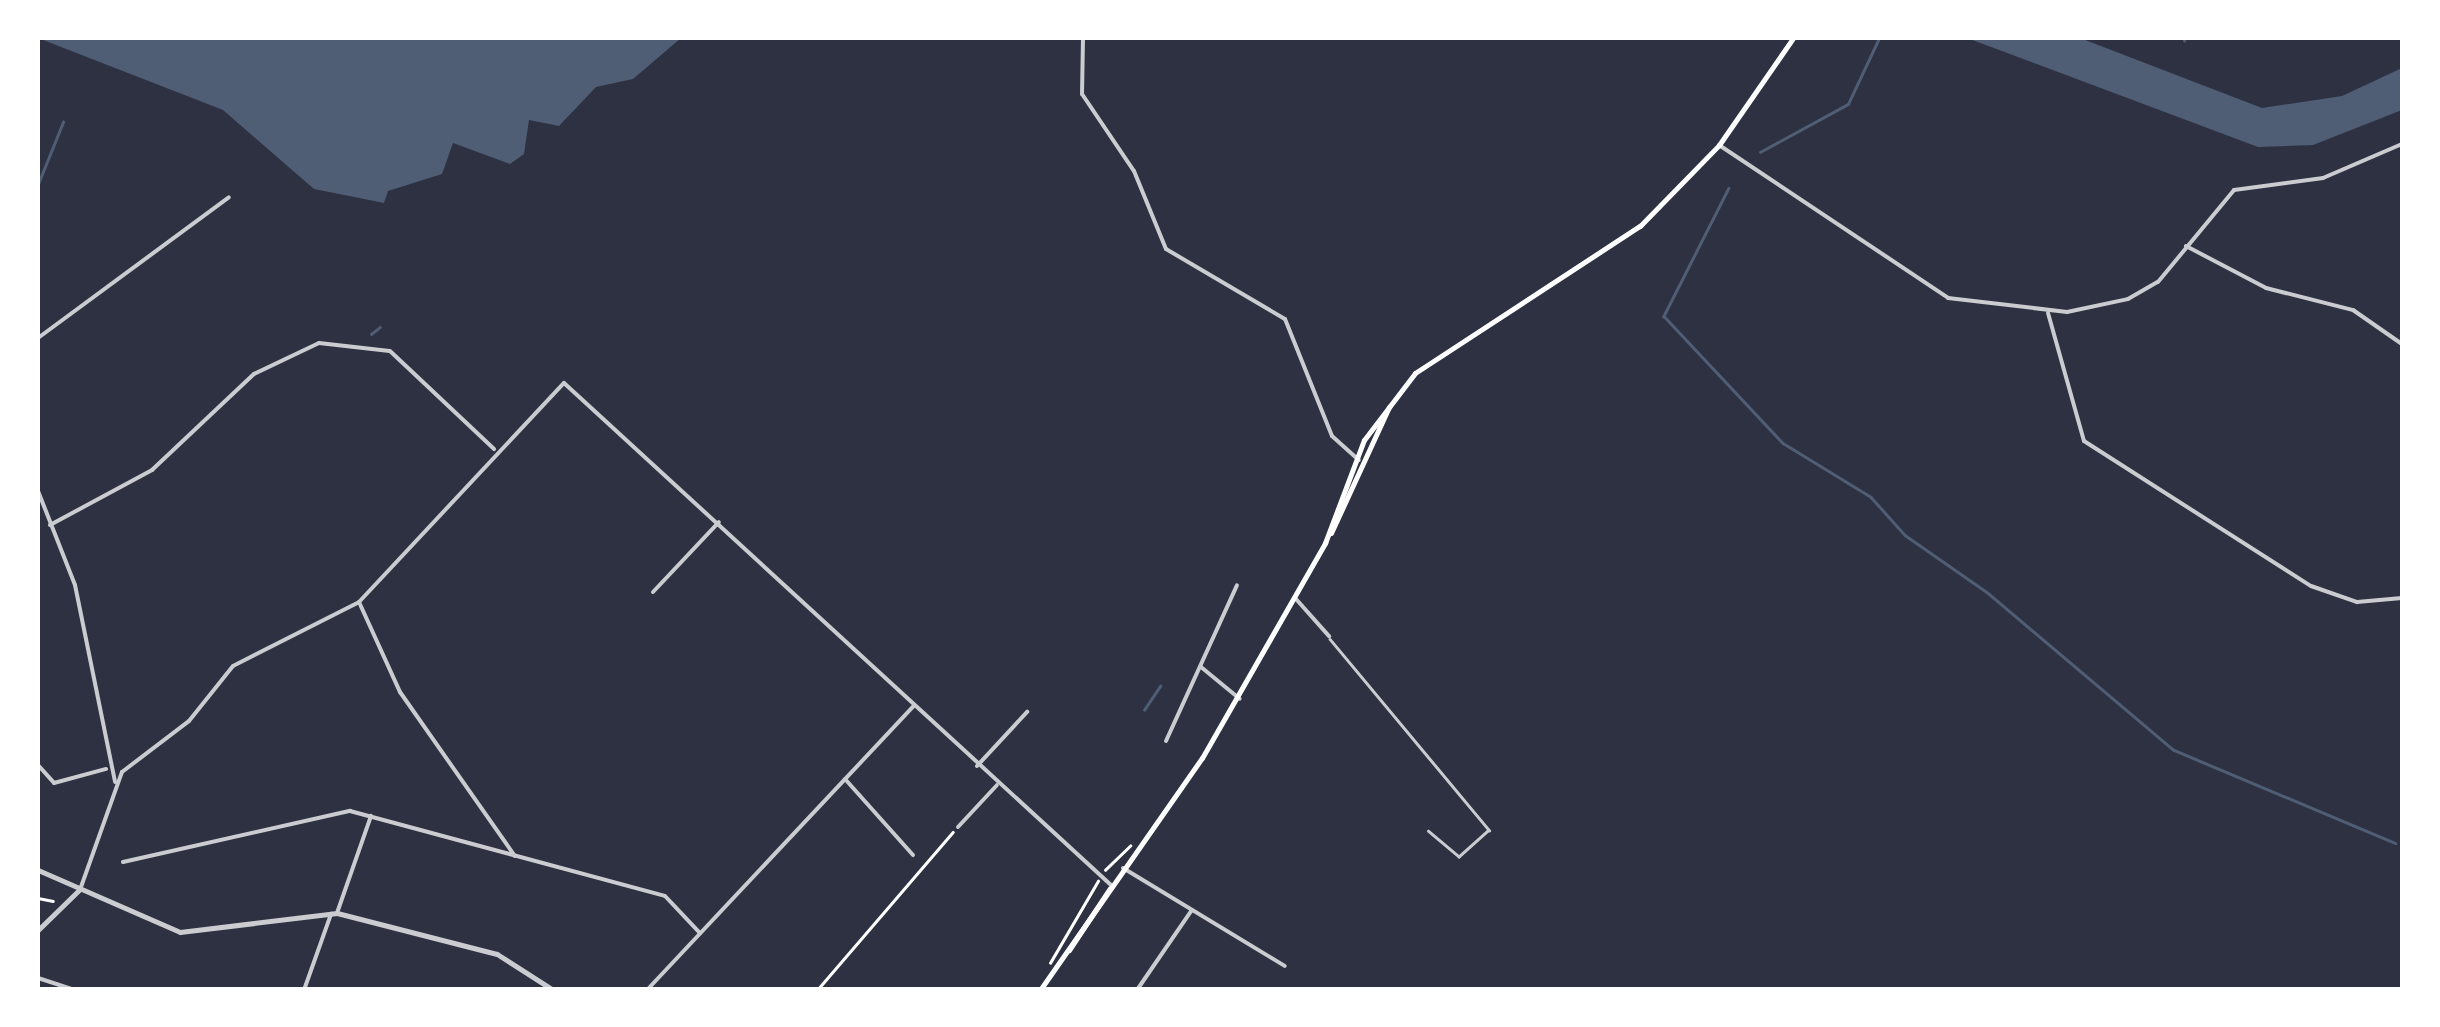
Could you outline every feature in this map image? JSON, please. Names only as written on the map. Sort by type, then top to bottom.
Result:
[{"type":"main road","points":[[1325,544],[1355,459],[1392,400],[1456,340],[1620,241],[1719,145],[1793,38]]},
{"type":"main road","points":[[1040,990],[1240,699],[1325,544],[1392,400]]},
{"type":"street","points":[[1083,38],[1082,94],[1134,170],[1166,248],[1285,319],[1332,436],[1355,459],[1364,462]]},
{"type":"street","points":[[1719,145],[1948,298],[2048,312],[2128,299],[2158,282],[2234,190],[2323,178],[2402,144]]},
{"type":"street","points":[[38,338],[229,197]]},
{"type":"street","points":[[2186,246],[2266,288],[2354,310],[2402,344]]},
{"type":"street","points":[[2048,312],[2072,422],[2084,441],[2337,598],[2402,598]]},
{"type":"street","points":[[50,524],[152,470],[254,374],[319,343],[390,351],[494,450]]},
{"type":"street","points":[[38,930],[80,889],[115,782],[189,721],[233,666],[359,602],[554,387],[571,385],[998,785],[1111,885]]},
{"type":"street","points":[[38,492],[84,623],[106,769],[115,782]]},
{"type":"street","points":[[653,592],[718,522]]},
{"type":"street","points":[[1166,741],[1237,585]]},
{"type":"street","points":[[1296,600],[1328,636]]},
{"type":"street","points":[[359,602],[400,693],[515,856]]},
{"type":"street","points":[[1201,667],[1240,699]]},
{"type":"street","points":[[647,990],[914,706]]},
{"type":"street","points":[[978,766],[1027,712]]},
{"type":"street","points":[[38,766],[54,783],[106,769]]},
{"type":"street","points":[[844,780],[913,855]]},
{"type":"street","points":[[958,827],[998,785]]},
{"type":"street","points":[[123,862],[324,812],[371,816],[665,896],[700,933]]},
{"type":"street","points":[[304,990],[371,816]]},
{"type":"street","points":[[1123,868],[1285,966]]},
{"type":"street","points":[[38,870],[180,932],[334,913],[497,954],[554,990]]},
{"type":"street","points":[[1137,990],[1190,911]]},
{"type":"street","points":[[38,978],[76,990]]},
{"type":"lane","points":[[1328,636],[1489,830],[1459,857],[1428,831]]},
{"type":"path","points":[[817,990],[958,827]]},
{"type":"path","points":[[1047,968],[1100,877],[1129,845],[1136,850]]},
{"type":"path","points":[[38,898],[53,901]]},
{"type":"water","points":[[38,38],[681,38],[633,79],[596,87],[559,126],[529,120],[524,154],[510,164],[453,143],[442,174],[388,191],[384,203],[314,189],[223,110]]},
{"type":"water","points":[[1967,38],[2080,38],[2262,108],[2342,96],[2402,68],[2402,110],[2313,145],[2258,147]]},
{"type":"waterway","points":[[1760,152],[1848,104],[1879,38]]},
{"type":"waterway","points":[[38,184],[63,122]]},
{"type":"waterway","points":[[1729,188],[1664,316],[1783,443],[1871,497],[1905,535],[1988,593],[2174,750],[2395,843]]},
{"type":"waterway","points":[[38,211],[38,217]]},
{"type":"waterway","points":[[371,334],[380,327]]},
{"type":"waterway","points":[[1144,710],[1160,686]]}]
